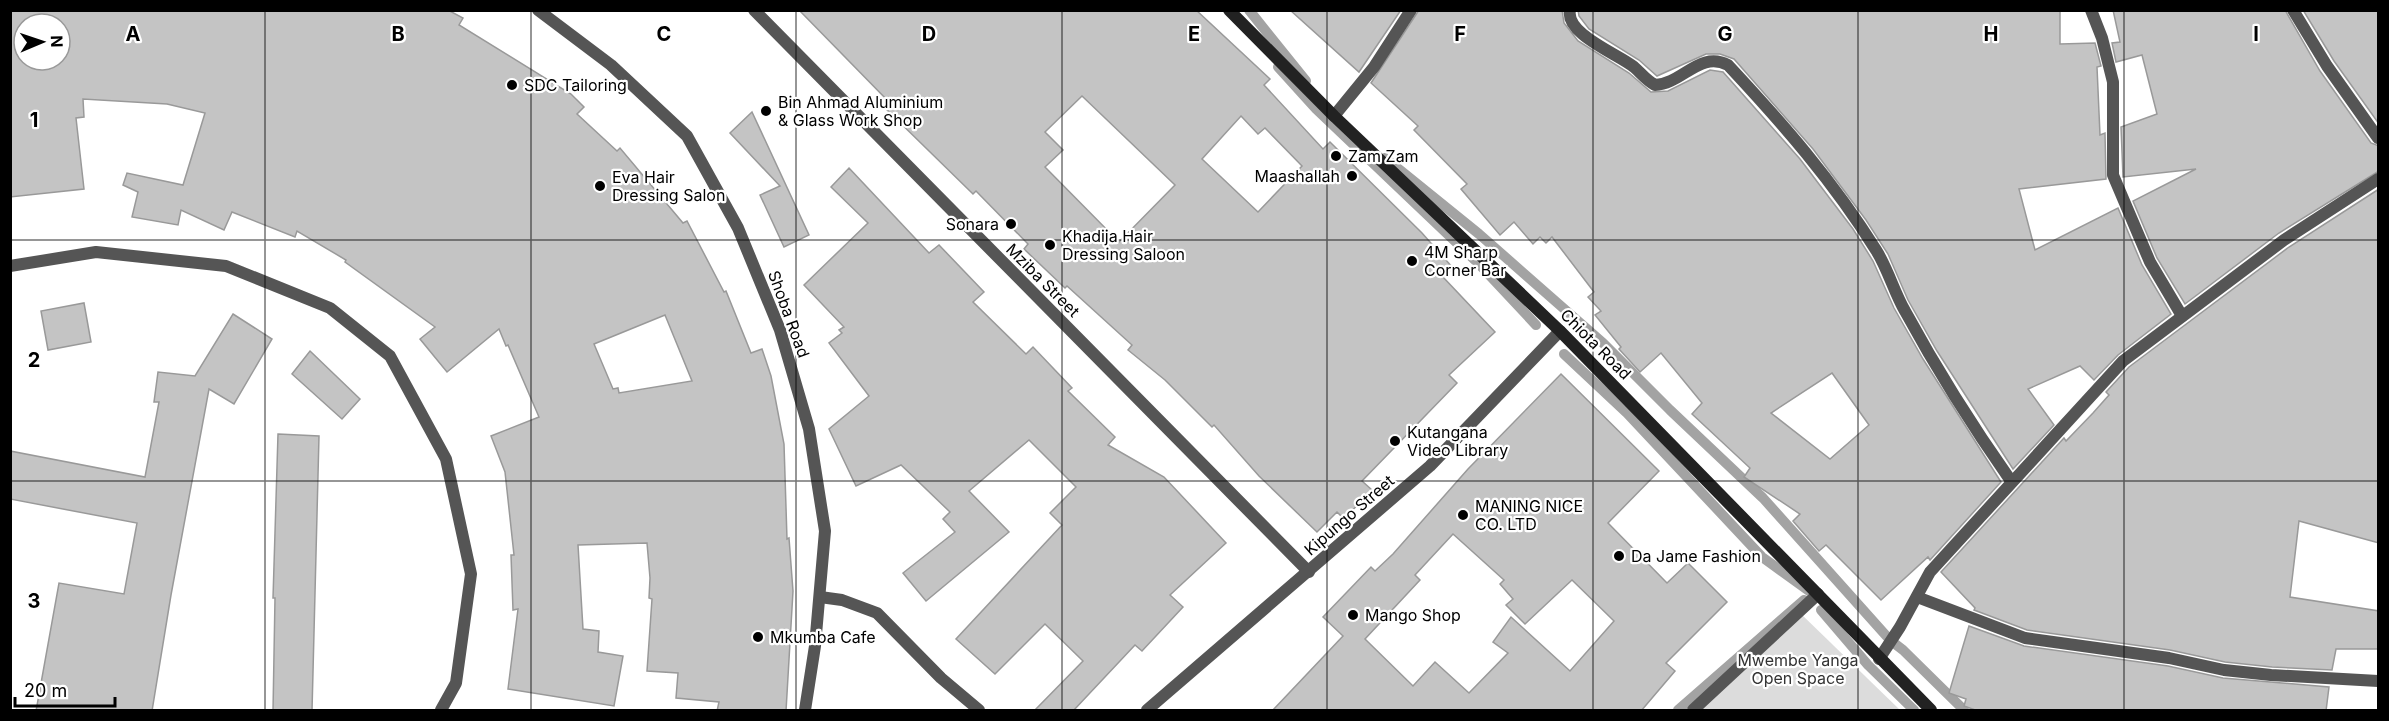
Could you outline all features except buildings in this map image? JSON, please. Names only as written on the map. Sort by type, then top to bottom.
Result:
[{"type":"street","name":"Shoba Road","points":[[538,10],[611,65],[687,136],[738,228],[780,330],[809,429],[825,531],[815,646],[805,711]]},
{"type":"street","name":"Mziba Street","points":[[754,10],[1309,572]]},
{"type":"street","name":"Chiota Road","points":[[1229,10],[1334,116],[1560,331],[1931,711]]},
{"type":"street","points":[[1334,116],[1374,67],[1411,10]]},
{"type":"street","points":[[1570,10],[1571,22],[1585,37],[1633,66],[1655,85],[1664,84],[1704,62],[1718,60],[1728,65],[1791,133],[1854,215],[1878,253],[1904,310],[1932,358],[1974,428],[2011,481]]},
{"type":"street","points":[[2091,10],[2102,38],[2113,82],[2113,175],[2150,262],[2182,316]]},
{"type":"street","points":[[2293,10],[2327,66],[2379,138]]},
{"type":"street","points":[[1879,659],[1936,564],[2123,361],[2284,240],[2379,179]]},
{"type":"street","points":[[10,266],[96,252],[226,266],[330,308],[390,356],[446,459],[471,574],[456,683],[441,711]]},
{"type":"street","name":"Kipungo Street","points":[[1147,711],[1431,466],[1560,331]]},
{"type":"street","points":[[1693,711],[1818,594]]},
{"type":"street","points":[[820,597],[842,600],[877,613],[941,678],[979,711]]},
{"type":"street","points":[[1917,597],[2025,639],[2169,658],[2224,670],[2379,681]]},
{"type":"green space","name":"Mwembe Yanga Open Space","points":[[1798,611],[1900,710],[1693,710]]},
{"type":"waterway","points":[[1249,10],[1306,81]]},
{"type":"waterway","points":[[1278,67],[1316,109],[1480,265],[1536,325]]},
{"type":"waterway","points":[[1385,158],[1479,234],[1603,343],[1763,498],[1890,640],[1964,710]]},
{"type":"waterway","points":[[1564,354],[1627,413],[1762,557],[1809,591]]},
{"type":"waterway","points":[[1678,710],[1804,600]]},
{"type":"waterway","points":[[1821,610],[1868,665],[1914,710]]},
{"type":"place","name":"SDC Tailoring","points":[[512,85]]},
{"type":"place","name":"Bin Ahmad Aluminium & Glass Work Shop","points":[[766,111]]},
{"type":"place","name":"Zam Zam","points":[[1336,156]]},
{"type":"place","name":"Maashallah","points":[[1352,176]]},
{"type":"place","name":"Eva Hair Dressing Salon","points":[[600,186]]},
{"type":"place","name":"Sonara","points":[[1011,224]]},
{"type":"place","name":"Khadija Hair Dressing Saloon","points":[[1050,245]]},
{"type":"place","name":"4M Sharp Corner Bar","points":[[1412,261]]},
{"type":"place","name":"Kutangana Video Library","points":[[1395,441]]},
{"type":"place","name":"MANING NICE CO. LTD","points":[[1463,515]]},
{"type":"place","name":"Da Jame Fashion","points":[[1619,556]]},
{"type":"place","name":"Mango Shop","points":[[1353,615]]},
{"type":"place","name":"Mkumba Cafe","points":[[758,637]]}]
